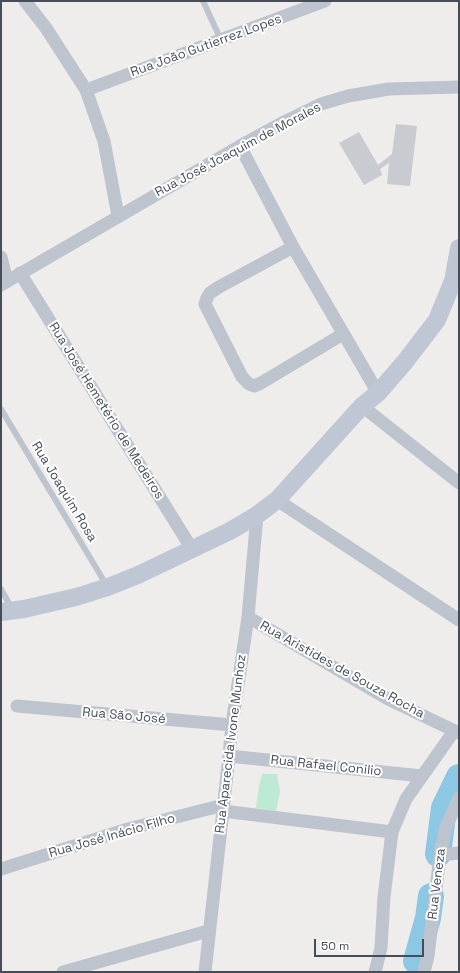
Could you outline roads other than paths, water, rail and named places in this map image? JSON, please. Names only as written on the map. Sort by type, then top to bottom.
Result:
[{"type":"main road","points":[[7,611],[24,609],[76,597],[108,587],[138,575],[230,531],[257,515],[277,500],[362,406],[378,393],[404,364],[437,320],[453,281],[459,248]]},
{"type":"street","points":[[25,1],[46,28],[86,90],[104,141],[118,216]]},
{"type":"street","name":"Rua João Gutierrez Lopes","points":[[86,90],[325,1]]},
{"type":"street","name":"Rua José Joaquim de Morales","points":[[4,283],[240,146],[320,104],[348,96],[388,89],[459,87]]},
{"type":"street","points":[[240,146],[293,247],[378,393]]},
{"type":"street","points":[[293,247],[218,287],[210,293],[207,298],[205,304],[242,377],[249,384],[254,386],[262,384],[343,334]]},
{"type":"street","points":[[1,257],[4,283]]},
{"type":"street","name":"Rua José Hemetério de Medeiros","points":[[20,273],[192,550]]},
{"type":"street","points":[[362,406],[459,483]]},
{"type":"street","points":[[277,500],[459,620]]},
{"type":"street","name":"Rua Aparecida Ivone Munhoz","points":[[205,972],[208,931],[230,756],[232,725],[248,617],[257,515]]},
{"type":"street","name":"Rua Aristides de Souza Rocha","points":[[248,617],[388,699],[457,732]]},
{"type":"street","name":"Rua São José","points":[[17,706],[232,725]]},
{"type":"street","points":[[375,972],[381,948],[392,832],[406,799],[457,732]]},
{"type":"street","name":"Rua Rafael Conilio","points":[[230,756],[422,776]]},
{"type":"street","name":"Rua Veneza","points":[[424,972],[428,956],[440,856],[446,827],[459,798]]},
{"type":"street","points":[[223,808],[392,832]]},
{"type":"street","name":"Rua José Inácio Filho","points":[[1,870],[128,829],[223,808]]},
{"type":"street","points":[[440,856],[459,853]]},
{"type":"street","points":[[63,972],[208,931]]},
{"type":"lane","points":[[202,1],[221,40]]},
{"type":"lane","name":"Rua Joaquim Rosa","points":[[1,409],[108,587]]},
{"type":"lane","points":[[1,589],[7,611]]},
{"type":"waterway","points":[[438,854],[444,808],[459,777]]},
{"type":"waterway","points":[[416,961],[428,918],[431,896]]}]
